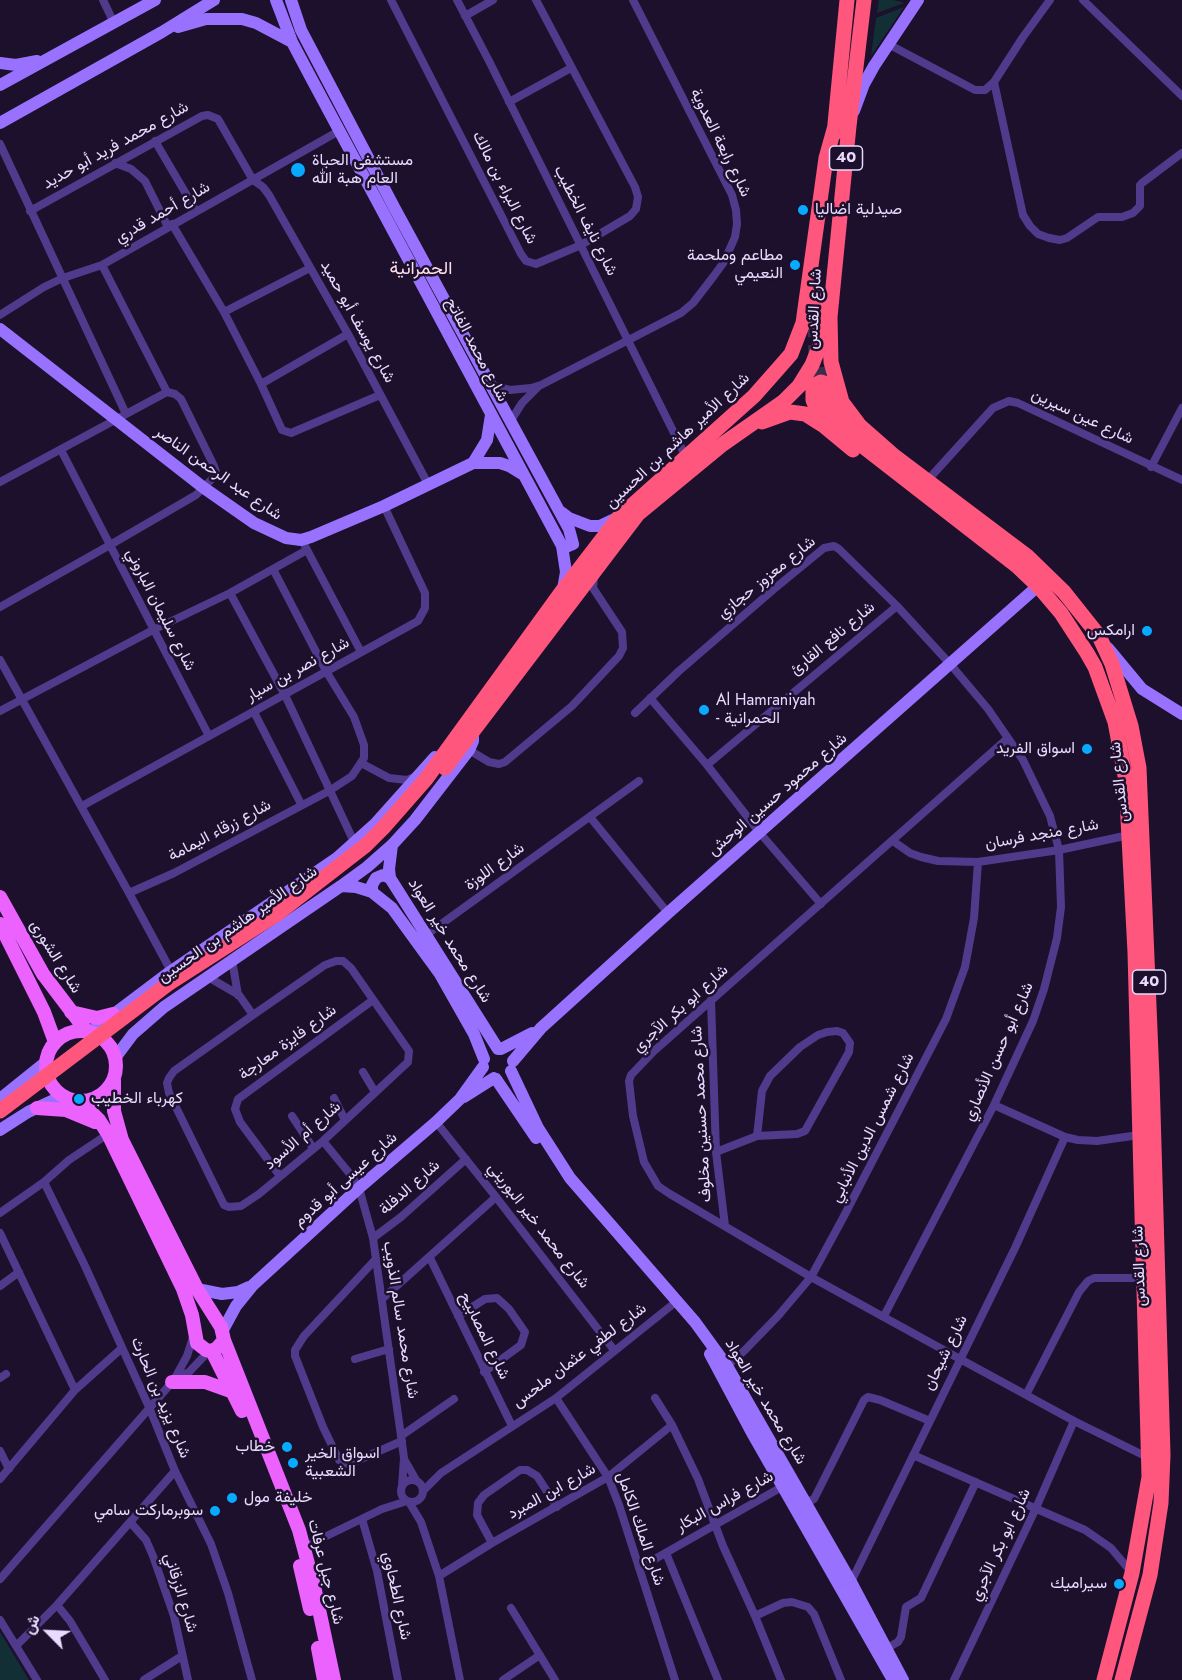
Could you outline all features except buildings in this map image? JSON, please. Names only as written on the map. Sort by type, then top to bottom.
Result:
[{"type":"highway","name":"شارع القدس","points":[[847,0],[830,317],[831,362],[842,402],[860,426],[926,482],[1027,556],[1064,592],[1099,636],[1122,693],[1136,744],[1142,792],[1163,1455],[1161,1503],[1150,1575],[1122,1680]]},
{"type":"highway","name":"شارع القدس","points":[[814,322],[842,126],[864,0]]},
{"type":"highway","name":"شارع الأمير هاشم بن الحسين","points":[[0,1111],[171,982],[277,914],[366,845],[426,779],[563,590],[620,517],[754,396],[791,354],[803,323],[826,158],[842,126]]},
{"type":"highway","name":"شارع الأمير هاشم بن الحسين","points":[[0,1120],[171,982],[308,901],[367,855],[401,821],[588,592],[596,570],[626,527],[642,510],[723,444],[764,415],[786,407],[812,365],[830,317]]},
{"type":"highway","points":[[791,354],[790,364],[795,370],[803,371],[812,365]]},
{"type":"highway","points":[[777,370],[786,407]]},
{"type":"highway","points":[[824,426],[812,395],[815,385],[825,383],[842,402]]},
{"type":"highway","name":"شارع القدس","points":[[822,392],[841,424],[860,444],[1009,560],[1038,586],[1061,613],[1095,667],[1111,710],[1123,762],[1135,952],[1149,1458],[1147,1496],[1132,1573],[1104,1680]]},
{"type":"highway","points":[[754,396],[763,395],[769,398],[769,406],[764,415]]},
{"type":"highway","points":[[752,425],[786,407],[805,414],[824,426],[983,551],[1009,560]]},
{"type":"main road","name":"شارع الشورى","points":[[0,897],[37,964],[66,1006],[89,1032]]},
{"type":"main road","name":"شارع الشورى","points":[[0,924],[44,1012],[55,1042]]},
{"type":"main road","points":[[44,1012],[53,1018],[60,1018],[66,1006],[97,1018],[119,1010]]},
{"type":"main road","points":[[89,1032],[106,1042],[115,1058],[114,1080],[106,1091],[94,1099],[81,1102],[66,1099],[54,1090],[47,1077],[46,1062],[49,1052],[55,1042],[70,1033],[89,1032]]},
{"type":"main road","name":"شارع جبل عرفات","points":[[114,1080],[114,1111],[122,1140],[197,1289],[223,1335],[293,1515],[304,1546],[334,1680]]},
{"type":"main road","name":"شارع جبل عرفات","points":[[81,1102],[103,1126],[187,1299],[197,1343],[202,1348],[211,1351],[233,1392],[291,1536],[315,1632],[324,1680]]},
{"type":"main road","points":[[32,1110],[66,1110],[103,1126],[105,1113],[114,1111]]},
{"type":"main road","points":[[211,1351],[220,1346],[223,1335]]},
{"type":"main road","points":[[173,1381],[205,1382],[233,1392]]},
{"type":"street","points":[[103,0],[114,23]]},
{"type":"street","points":[[0,86],[155,0]]},
{"type":"street","points":[[0,123],[162,32],[214,0]]},
{"type":"street","name":"شارع محمد الفاتح","points":[[276,0],[292,42],[562,546],[566,572],[563,590]]},
{"type":"street","name":"شارع البراء بن مالك","points":[[392,0],[523,258],[531,264],[581,245],[630,216],[636,209],[638,197],[635,187],[536,0]]},
{"type":"street","name":"شارع نايف الخطيب","points":[[457,0],[686,457]]},
{"type":"street","points":[[465,16],[493,0]]},
{"type":"street","name":"شارع رابعة العدوية","points":[[490,386],[510,390],[541,385],[681,313],[693,303],[724,261],[735,237],[736,210],[732,195],[633,0]]},
{"type":"street","points":[[842,126],[888,44],[918,0]]},
{"type":"street","points":[[888,44],[975,90],[985,90],[994,82],[1050,0]]},
{"type":"street","points":[[1083,0],[1182,96]]},
{"type":"street","name":"شارع محمد الفاتح","points":[[293,2],[301,30],[490,386],[560,512],[573,539],[573,544],[570,546],[562,546]]},
{"type":"street","points":[[162,32],[206,19],[228,17],[256,23],[292,42]]},
{"type":"street","points":[[0,63],[16,65],[50,58]]},
{"type":"street","points":[[509,102],[571,68]]},
{"type":"street","points":[[994,82],[1023,215],[1038,234],[1060,240],[1068,238],[1098,217],[1122,217],[1133,213],[1140,206],[1140,185],[1182,153]]},
{"type":"street","name":"شارع محمد فريد أبو حديد","points":[[30,210],[202,116],[213,116],[218,119],[253,180]]},
{"type":"street","name":"شارع أحمد قدري","points":[[0,315],[44,286],[102,265],[339,131]]},
{"type":"street","points":[[155,141],[196,211]]},
{"type":"street","points":[[0,144],[63,278],[121,417]]},
{"type":"street","points":[[115,163],[131,169],[145,181],[224,312],[282,430],[291,433],[380,395]]},
{"type":"street","name":"شارع يوسف أبو حميد","points":[[253,180],[269,195],[348,334],[428,484]]},
{"type":"street","points":[[102,265],[167,392]]},
{"type":"street","points":[[224,312],[310,268]]},
{"type":"street","name":"شارع عبد الرحمن الناصر","points":[[0,329],[121,417],[204,488],[264,530],[304,545]]},
{"type":"street","points":[[261,384],[348,334]]},
{"type":"street","name":"شارع رابعة العدوية","points":[[510,422],[522,403],[541,385]]},
{"type":"street","points":[[0,482],[167,392],[176,394],[181,399],[216,472],[204,488],[110,545],[61,450]]},
{"type":"street","name":"شارع عين سيرين","points":[[926,482],[993,408],[1009,401],[1018,403],[1182,480]]},
{"type":"street","points":[[1151,467],[1182,408]]},
{"type":"street","points":[[473,463],[487,440],[491,415]]},
{"type":"street","points":[[0,711],[153,630],[230,593],[273,569],[304,545],[473,463],[509,466],[522,475]]},
{"type":"street","name":"شارع نصر بن سيار","points":[[82,806],[418,621],[425,608],[425,593],[384,506]]},
{"type":"street","points":[[560,512],[590,526],[600,526],[620,517]]},
{"type":"street","name":"شارع سليمان الباروني","points":[[0,607],[110,545],[209,736]]},
{"type":"street","points":[[304,545],[361,652]]},
{"type":"street","name":"شارع معزوز حجازي","points":[[634,713],[824,548],[834,546],[897,606],[951,665]]},
{"type":"street","points":[[273,569],[326,671],[354,717],[364,752],[361,763],[388,778],[407,780],[417,776]]},
{"type":"street","name":"شارع محمود حسين الوحش","points":[[512,1066],[541,1028],[1038,586]]},
{"type":"street","points":[[469,750],[489,762],[499,764],[505,762],[572,706],[620,656],[623,648],[622,632],[588,592]]},
{"type":"street","points":[[230,593],[285,694],[355,844]]},
{"type":"street","name":"شارع نافع القارئ","points":[[707,765],[897,606]]},
{"type":"street","points":[[1099,636],[1142,689],[1182,714]]},
{"type":"street","points":[[0,660],[129,893],[171,982]]},
{"type":"street","name":"شارع أبو حسن الأنصاري","points":[[884,1316],[994,1106],[1033,1021],[1057,938],[1061,908],[1059,850],[1044,800],[1034,779],[1008,738],[988,709],[951,665]]},
{"type":"street","points":[[1122,693],[1128,689],[1142,689]]},
{"type":"street","points":[[650,698],[821,904]]},
{"type":"street","points":[[254,712],[301,804]]},
{"type":"street","name":"شارع الأمير هاشم بن الحسين","points":[[115,1058],[133,1034],[164,1007],[341,886],[392,845],[415,820],[469,750],[473,741],[472,733]]},
{"type":"street","name":"شارع ابو بكر الآجري","points":[[1008,738],[711,1000],[637,1069],[629,1081],[628,1092],[639,1146],[651,1177],[658,1186],[811,1277],[1074,1421],[1149,1458]]},
{"type":"street","name":"شارع الأمير هاشم بن الحسين","points":[[89,1032],[119,1010],[171,982],[256,915],[355,844],[417,776],[452,742]]},
{"type":"street","name":"شارع زرقاء اليمامة","points":[[129,893],[174,873],[329,791],[351,776],[361,763]]},
{"type":"street","name":"شارع اللوزة","points":[[421,939],[639,781]]},
{"type":"street","points":[[590,817],[668,913]]},
{"type":"street","name":"شارع منجد فرسان","points":[[893,841],[910,853],[921,857],[938,861],[978,862],[1059,850],[1129,834]]},
{"type":"street","name":"شارع محمد خير العواد","points":[[392,845],[390,878],[479,1044],[484,1063]]},
{"type":"street","name":"شارع شمس الدين الأنبابي","points":[[724,1369],[778,1316],[811,1277],[946,1019],[965,967],[974,918],[978,862]]},
{"type":"street","points":[[372,892],[372,885],[376,878],[383,875],[390,878]]},
{"type":"street","name":"شارع محمد خير العواد","points":[[341,886],[356,887],[372,892],[392,908],[421,939],[499,1049]]},
{"type":"street","points":[[232,960],[238,995]]},
{"type":"street","name":"شارع أم الأسود","points":[[343,961],[351,968],[410,1055],[408,1062],[400,1070],[322,1141],[259,1194],[241,1206],[229,1207],[224,1205],[168,1088],[169,1078],[174,1071],[253,1015],[325,965],[343,961]]},
{"type":"street","points":[[208,977],[238,995],[253,1015]]},
{"type":"street","name":"شارع فايزة معارجة","points":[[279,1176],[240,1122],[235,1109],[238,1099],[373,1000]]},
{"type":"street","name":"شارع محمد حسنين مخلوف","points":[[711,1000],[716,1152],[725,1226]]},
{"type":"street","points":[[119,1010],[114,1026],[120,1033],[133,1034]]},
{"type":"street","name":"شارع محمود حسين الوحش","points":[[499,1049],[541,1028]]},
{"type":"street","points":[[716,1152],[757,1136],[796,1134],[805,1131],[849,1052],[850,1043],[843,1033],[837,1031],[818,1035],[800,1047],[770,1076],[762,1090],[757,1136]]},
{"type":"street","points":[[499,1049],[508,1053],[512,1066],[507,1076],[495,1079],[485,1072],[484,1063],[490,1052],[499,1049]]},
{"type":"street","points":[[0,1099],[46,1062]]},
{"type":"street","name":"شارع عيسى أبو قدوم","points":[[223,1335],[236,1306],[253,1285],[460,1099],[484,1063]]},
{"type":"street","name":"شارع محمد خير العواد","points":[[512,1066],[538,1128],[570,1178],[674,1303],[724,1369],[801,1505],[893,1680]]},
{"type":"street","points":[[363,1072],[375,1092]]},
{"type":"street","name":"شارع محمد خير العواد","points":[[495,1079],[575,1192],[674,1303]]},
{"type":"street","name":"شارع عيسى أبو قدوم","points":[[460,1099],[495,1079]]},
{"type":"street","points":[[11,1091],[26,1089],[33,1092],[36,1096],[32,1110]]},
{"type":"street","points":[[334,1098],[345,1120]]},
{"type":"street","points":[[0,1130],[32,1110],[66,1099]]},
{"type":"street","points":[[994,1106],[1065,1137],[1097,1141],[1139,1135]]},
{"type":"street","points":[[292,1116],[313,1148]]},
{"type":"street","name":"شارع محمد خير البوريني","points":[[436,1122],[614,1350]]},
{"type":"street","points":[[0,1213],[44,1182],[103,1126]]},
{"type":"street","name":"شارع شيحان","points":[[852,1582],[1015,1248],[1065,1137]]},
{"type":"street","name":"شارع محمد سالم الذويب","points":[[322,1141],[344,1166],[359,1188],[373,1239],[402,1438],[404,1458],[401,1490]]},
{"type":"street","name":"شارع الدفلة","points":[[373,1239],[402,1217],[466,1159]]},
{"type":"street","name":"شارع يزيد بن الحارث","points":[[44,1182],[81,1257],[149,1407],[175,1471],[205,1531],[219,1566],[252,1680]]},
{"type":"street","points":[[382,1299],[496,1197]]},
{"type":"street","points":[[0,1233],[75,1390]]},
{"type":"street","name":"شارع المصابيح","points":[[429,1258],[512,1426]]},
{"type":"street","points":[[376,1259],[298,1344],[295,1356],[339,1460],[348,1464],[354,1462],[402,1438],[454,1399]]},
{"type":"street","points":[[0,1286],[19,1272]]},
{"type":"street","points":[[1026,1395],[1079,1292],[1088,1281],[1094,1278],[1144,1278]]},
{"type":"street","name":"شارع عيسى أبو قدوم","points":[[197,1289],[222,1294],[238,1292],[253,1285]]},
{"type":"street","points":[[458,1316],[485,1299],[496,1298],[509,1309],[525,1332],[521,1345],[484,1372]]},
{"type":"street","name":"شارع لطفي عثمان ملحس","points":[[421,1495],[441,1473],[556,1398],[674,1303]]},
{"type":"street","points":[[0,1579],[173,1381],[187,1356],[195,1331]]},
{"type":"street","points":[[0,1479],[75,1390],[122,1348]]},
{"type":"street","points":[[355,1359],[389,1349]]},
{"type":"street","points":[[173,1381],[189,1372],[211,1351]]},
{"type":"street","points":[[801,1505],[814,1499],[864,1400],[868,1397],[930,1421]]},
{"type":"street","name":"شارع الملك الكامل","points":[[556,1398],[608,1478],[619,1505],[675,1680]]},
{"type":"street","points":[[655,1398],[672,1425],[698,1479],[715,1525],[781,1680]]},
{"type":"street","name":"شارع ابو بكر الآجري","points":[[954,1680],[1036,1508],[1074,1421]]},
{"type":"street","name":"شارع ابن المبرد","points":[[439,1576],[492,1543],[608,1478],[672,1425]]},
{"type":"street","points":[[0,1451],[9,1469]]},
{"type":"street","points":[[913,1455],[1085,1530],[1104,1542],[1132,1573]]},
{"type":"street","name":"شارع محمد سالم الذويب","points":[[404,1458],[417,1481]]},
{"type":"street","points":[[492,1543],[477,1515],[478,1503],[484,1495],[520,1470],[527,1470],[537,1476],[557,1507]]},
{"type":"street","points":[[16,1646],[57,1605],[175,1471]]},
{"type":"street","name":"شارع لطفي عثمان ملحس","points":[[417,1481],[441,1473]]},
{"type":"street","points":[[382,1509],[410,1480],[417,1481],[421,1495],[421,1522]]},
{"type":"street","points":[[887,1648],[898,1642],[901,1637],[906,1607],[921,1598],[976,1482]]},
{"type":"street","name":"شارع فراس البكار","points":[[639,1568],[789,1484]]},
{"type":"street","points":[[401,1490],[421,1522],[439,1576],[460,1680]]},
{"type":"street","points":[[304,1546],[382,1509],[415,1502],[421,1495]]},
{"type":"street","name":"شارع محمد خير العواد","points":[[801,1505],[852,1582],[903,1680]]},
{"type":"street","name":"شارع الطحاوي","points":[[362,1519],[377,1571],[398,1680]]},
{"type":"street","name":"شارع الزرقاني","points":[[130,1522],[146,1540],[153,1556],[170,1605],[188,1680]]},
{"type":"street","points":[[666,1552],[718,1680]]},
{"type":"street","points":[[755,1616],[783,1603],[792,1602],[808,1607],[814,1614],[841,1680]]},
{"type":"street","points":[[57,1605],[70,1621],[105,1680]]},
{"type":"street","points":[[511,1608],[555,1680]]},
{"type":"street","points":[[0,1620],[37,1680]]},
{"type":"street","points":[[503,1680],[540,1654]]},
{"type":"street","points":[[144,1680],[183,1656]]},
{"type":"green space","points":[[879,0],[894,0],[904,3],[877,13]]},
{"type":"green space","points":[[904,7],[871,56],[876,18]]},
{"type":"green space","points":[[0,1632],[29,1680],[0,1680]]},
{"type":"tunnel","points":[[815,322],[816,357],[822,392]]},
{"type":"place","name":"مستشفى الحياة العام هبة الله","points":[[298,170]]},
{"type":"place","name":"صيدلية اضاليا","points":[[803,210]]},
{"type":"place","name":"مطاعم وملحمة النعيمي","points":[[795,265]]},
{"type":"place","name":"ارامكس","points":[[1147,631]]},
{"type":"place","name":"Al Hamraniyah - الحمرانية","points":[[704,710]]},
{"type":"place","name":"اسواق الفريد","points":[[1087,749]]},
{"type":"place","name":"كهرباء الخطيب","points":[[79,1099]]},
{"type":"place","name":"خطاب","points":[[287,1447]]},
{"type":"place","name":"اسواق الخير الشعبية","points":[[293,1463]]},
{"type":"place","name":"خليفة مول","points":[[232,1498]]},
{"type":"place","name":"سوبرماركت سامي","points":[[215,1511]]},
{"type":"place","name":"سيراميك","points":[[1119,1584]]},
{"type":"district","name":"الحمرانية","points":[[421,270]]}]
